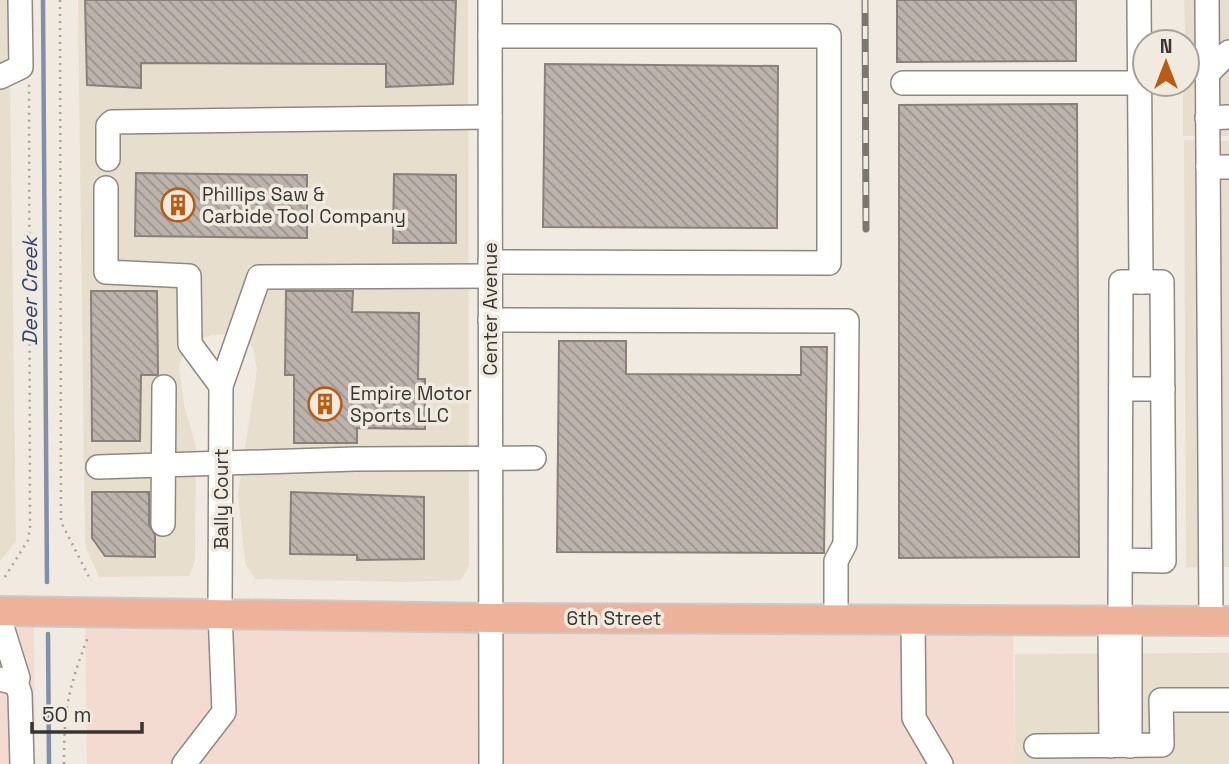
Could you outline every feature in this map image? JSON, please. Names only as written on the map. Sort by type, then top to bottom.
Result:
[{"type":"main road","name":"6th Street","points":[[0,611],[220,612],[491,618],[1220,621]]},
{"type":"street","points":[[0,78],[20,67],[20,0]]},
{"type":"street","name":"Center Avenue","points":[[490,0],[491,764]]},
{"type":"street","points":[[1139,0],[1139,28]]},
{"type":"street","points":[[1207,0],[1208,74],[1218,117],[1220,621]]},
{"type":"street","points":[[490,36],[829,36],[829,263],[490,269]]},
{"type":"street","points":[[1208,74],[1229,52]]},
{"type":"street","points":[[903,83],[1131,83]]},
{"type":"street","points":[[1140,98],[1141,282]]},
{"type":"street","points":[[108,159],[108,126],[112,122],[490,117]]},
{"type":"street","points":[[106,188],[106,272],[189,276],[190,344],[221,386]]},
{"type":"street","name":"Bally Court","points":[[184,764],[223,712],[220,612],[221,386],[259,277],[490,269]]},
{"type":"street","points":[[1121,746],[1121,282],[1162,282],[1164,561],[1122,560]]},
{"type":"street","points":[[490,320],[847,321],[845,544],[836,561],[836,619]]},
{"type":"street","points":[[163,524],[164,387]]},
{"type":"street","points":[[1121,388],[1163,389]]},
{"type":"street","points":[[98,467],[534,458]]},
{"type":"street","points":[[0,620],[17,671],[8,680],[20,694],[22,764]]},
{"type":"street","points":[[913,620],[914,718],[941,764]]},
{"type":"street","points":[[1036,746],[1162,745],[1161,700],[1229,700]]},
{"type":"path","points":[[60,0],[61,522],[91,582]]},
{"type":"path","points":[[5,577],[28,540],[30,527],[29,78]]},
{"type":"path","points":[[64,764],[64,709],[71,679],[88,637]]},
{"type":"shaded area","points":[[0,0],[9,0],[16,541],[0,561]]},
{"type":"shaded area","points":[[78,0],[468,0],[469,566],[461,580],[403,582],[255,579],[245,563],[238,495],[257,370],[253,347],[230,334],[210,335],[186,348],[179,366],[184,405],[196,447],[195,561],[189,576],[99,577],[85,545]]},
{"type":"shaded area","points":[[1184,0],[1229,0],[1229,136],[1183,136],[1183,98],[1201,98],[1201,28],[1185,28]]},
{"type":"shaded area","points":[[1184,140],[1229,141],[1229,567],[1186,567]]},
{"type":"shaded area","points":[[85,624],[1013,632],[1015,764],[87,764]]},
{"type":"shaded area","points":[[0,626],[34,627],[35,764],[0,764]]},
{"type":"shaded area","points":[[1229,653],[1229,764],[1015,764],[1015,654]]},
{"type":"building","points":[[85,0],[456,0],[453,84],[386,87],[386,64],[141,63],[141,88],[87,85]]},
{"type":"building","points":[[897,0],[1076,0],[1076,61],[897,62]]},
{"type":"building","points":[[545,64],[778,66],[777,228],[543,227]]},
{"type":"building","points":[[1077,104],[1079,557],[899,558],[899,105]]},
{"type":"building","points":[[136,173],[307,175],[307,238],[135,236]]},
{"type":"building","points":[[394,174],[456,175],[456,243],[393,243]]},
{"type":"building","points":[[91,291],[157,291],[158,375],[141,375],[140,441],[92,441]]},
{"type":"building","points":[[286,291],[353,291],[352,312],[419,313],[418,379],[425,379],[425,429],[357,428],[357,443],[294,443],[294,375],[285,375]]},
{"type":"building","points":[[559,341],[626,341],[626,374],[801,375],[801,347],[827,347],[824,553],[557,552]]},
{"type":"building","points":[[92,492],[149,492],[149,524],[155,535],[155,557],[105,556],[92,538]]},
{"type":"building","points":[[291,492],[424,497],[424,559],[357,560],[357,555],[290,554]]},
{"type":"waterway","name":"Deer Creek","points":[[43,0],[47,582]]},
{"type":"waterway","name":"Deer Creek","points":[[48,634],[49,764]]},
{"type":"railway","points":[[865,0],[866,229]]},
{"type":"place","name":"Phillips Saw & Carbide Tool Company","points":[[178,205]]},
{"type":"place","name":"Empire Motor Sports LLC","points":[[325,404]]}]
